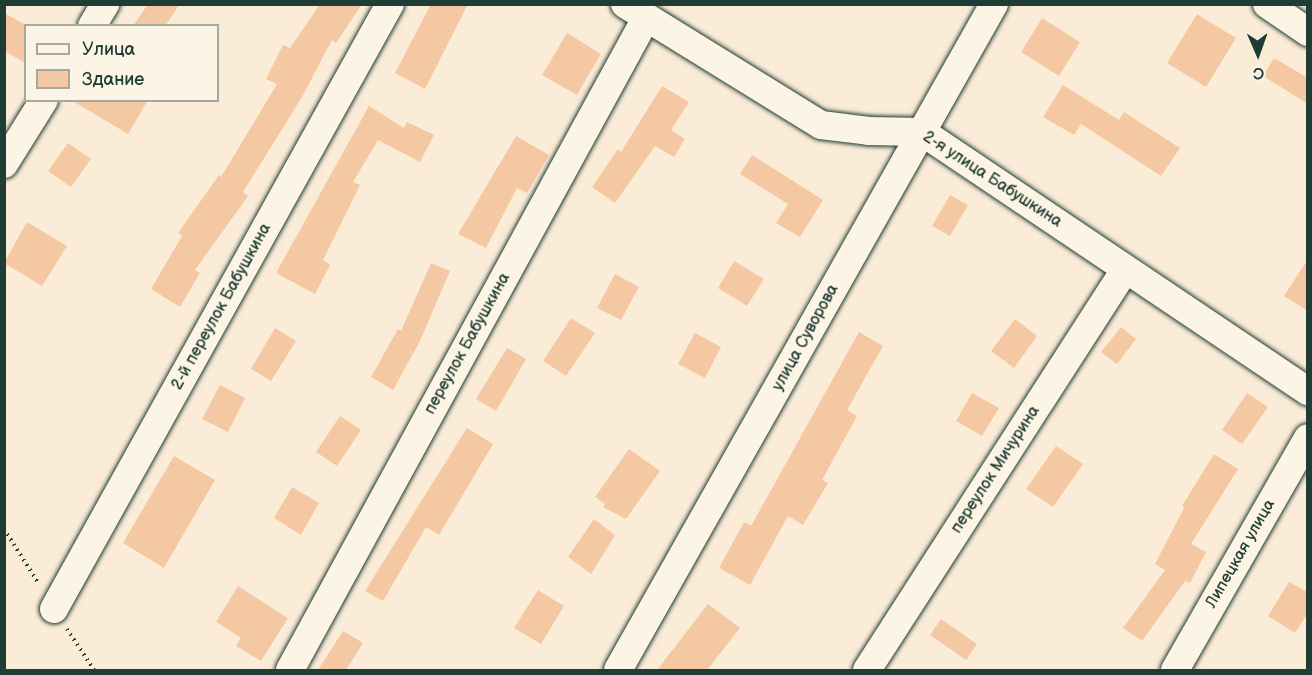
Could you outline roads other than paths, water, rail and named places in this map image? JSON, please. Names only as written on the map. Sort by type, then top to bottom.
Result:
[{"type":"street","points":[[93,24],[105,4]]},
{"type":"street","name":"2-й переулок Бабушкина","points":[[54,609],[390,4]]},
{"type":"street","name":"улица Суворова","points":[[618,670],[994,4]]},
{"type":"street","points":[[1267,4],[1308,32]]},
{"type":"street","name":"2-я улица Бабушкина","points":[[635,11],[821,125],[869,131],[922,132],[1308,391]]},
{"type":"street","name":"переулок Бабушкина","points":[[290,670],[635,11]]},
{"type":"street","points":[[4,164],[43,102]]},
{"type":"street","name":"переулок Мичурина","points":[[867,670],[1125,269]]},
{"type":"street","name":"Липецкая улица","points":[[1175,670],[1308,438]]}]
